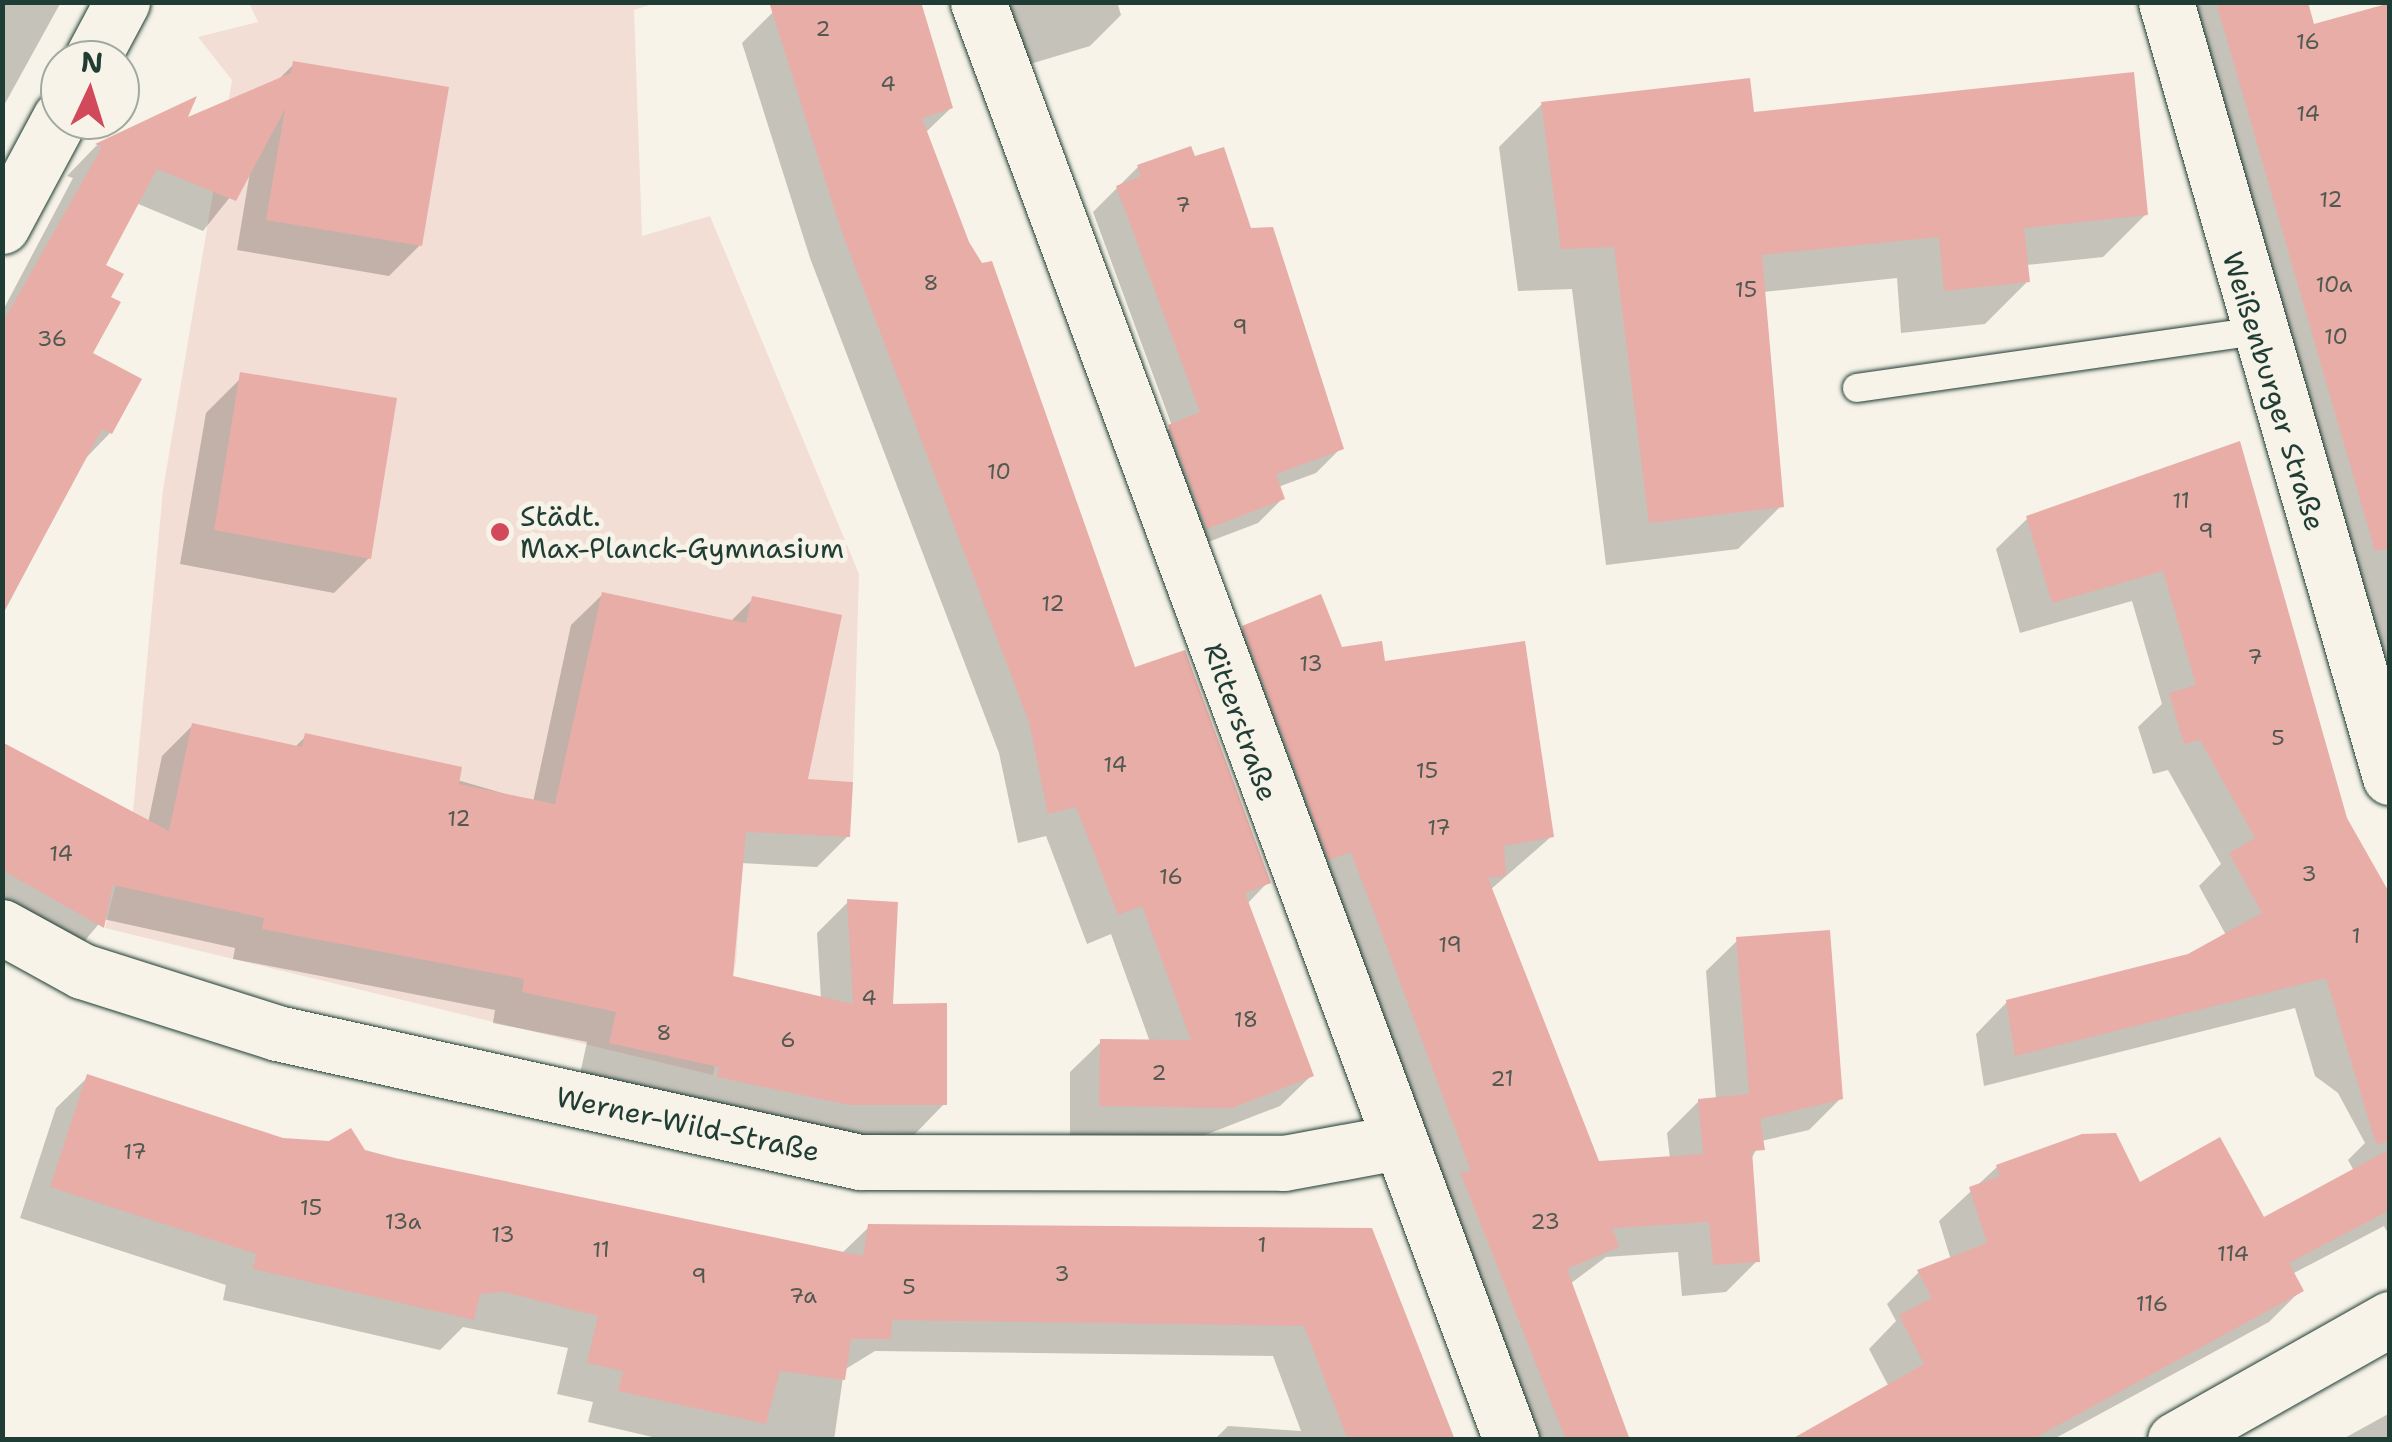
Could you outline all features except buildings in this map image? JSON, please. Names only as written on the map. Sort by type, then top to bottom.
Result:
[{"type":"street","points":[[102,40],[122,2]]},
{"type":"street","name":"Ritterstraße","points":[[978,2],[1511,1440]]},
{"type":"street","name":"Weißenburger Straße","points":[[2166,2],[2256,332],[2390,777]]},
{"type":"street","points":[[2,226],[48,140]]},
{"type":"street","name":"Werner-Wild-Straße","points":[[2,926],[82,971],[277,1033],[860,1162],[1284,1163],[1398,1142]]},
{"type":"street","points":[[2175,1440],[2390,1318]]},
{"type":"lane","points":[[1857,388],[2256,332]]},
{"type":"shaded area","name":"Städt. Max-Planck-Gymnasium","points":[[249,3],[655,3],[634,10],[642,236],[710,216],[859,574],[853,782],[749,776],[736,962],[713,1075],[105,928],[133,812],[163,490],[232,80],[198,37],[258,22]]},
{"type":"place","name":"Städt. Max-Planck-Gymnasium","points":[[500,532]]}]
